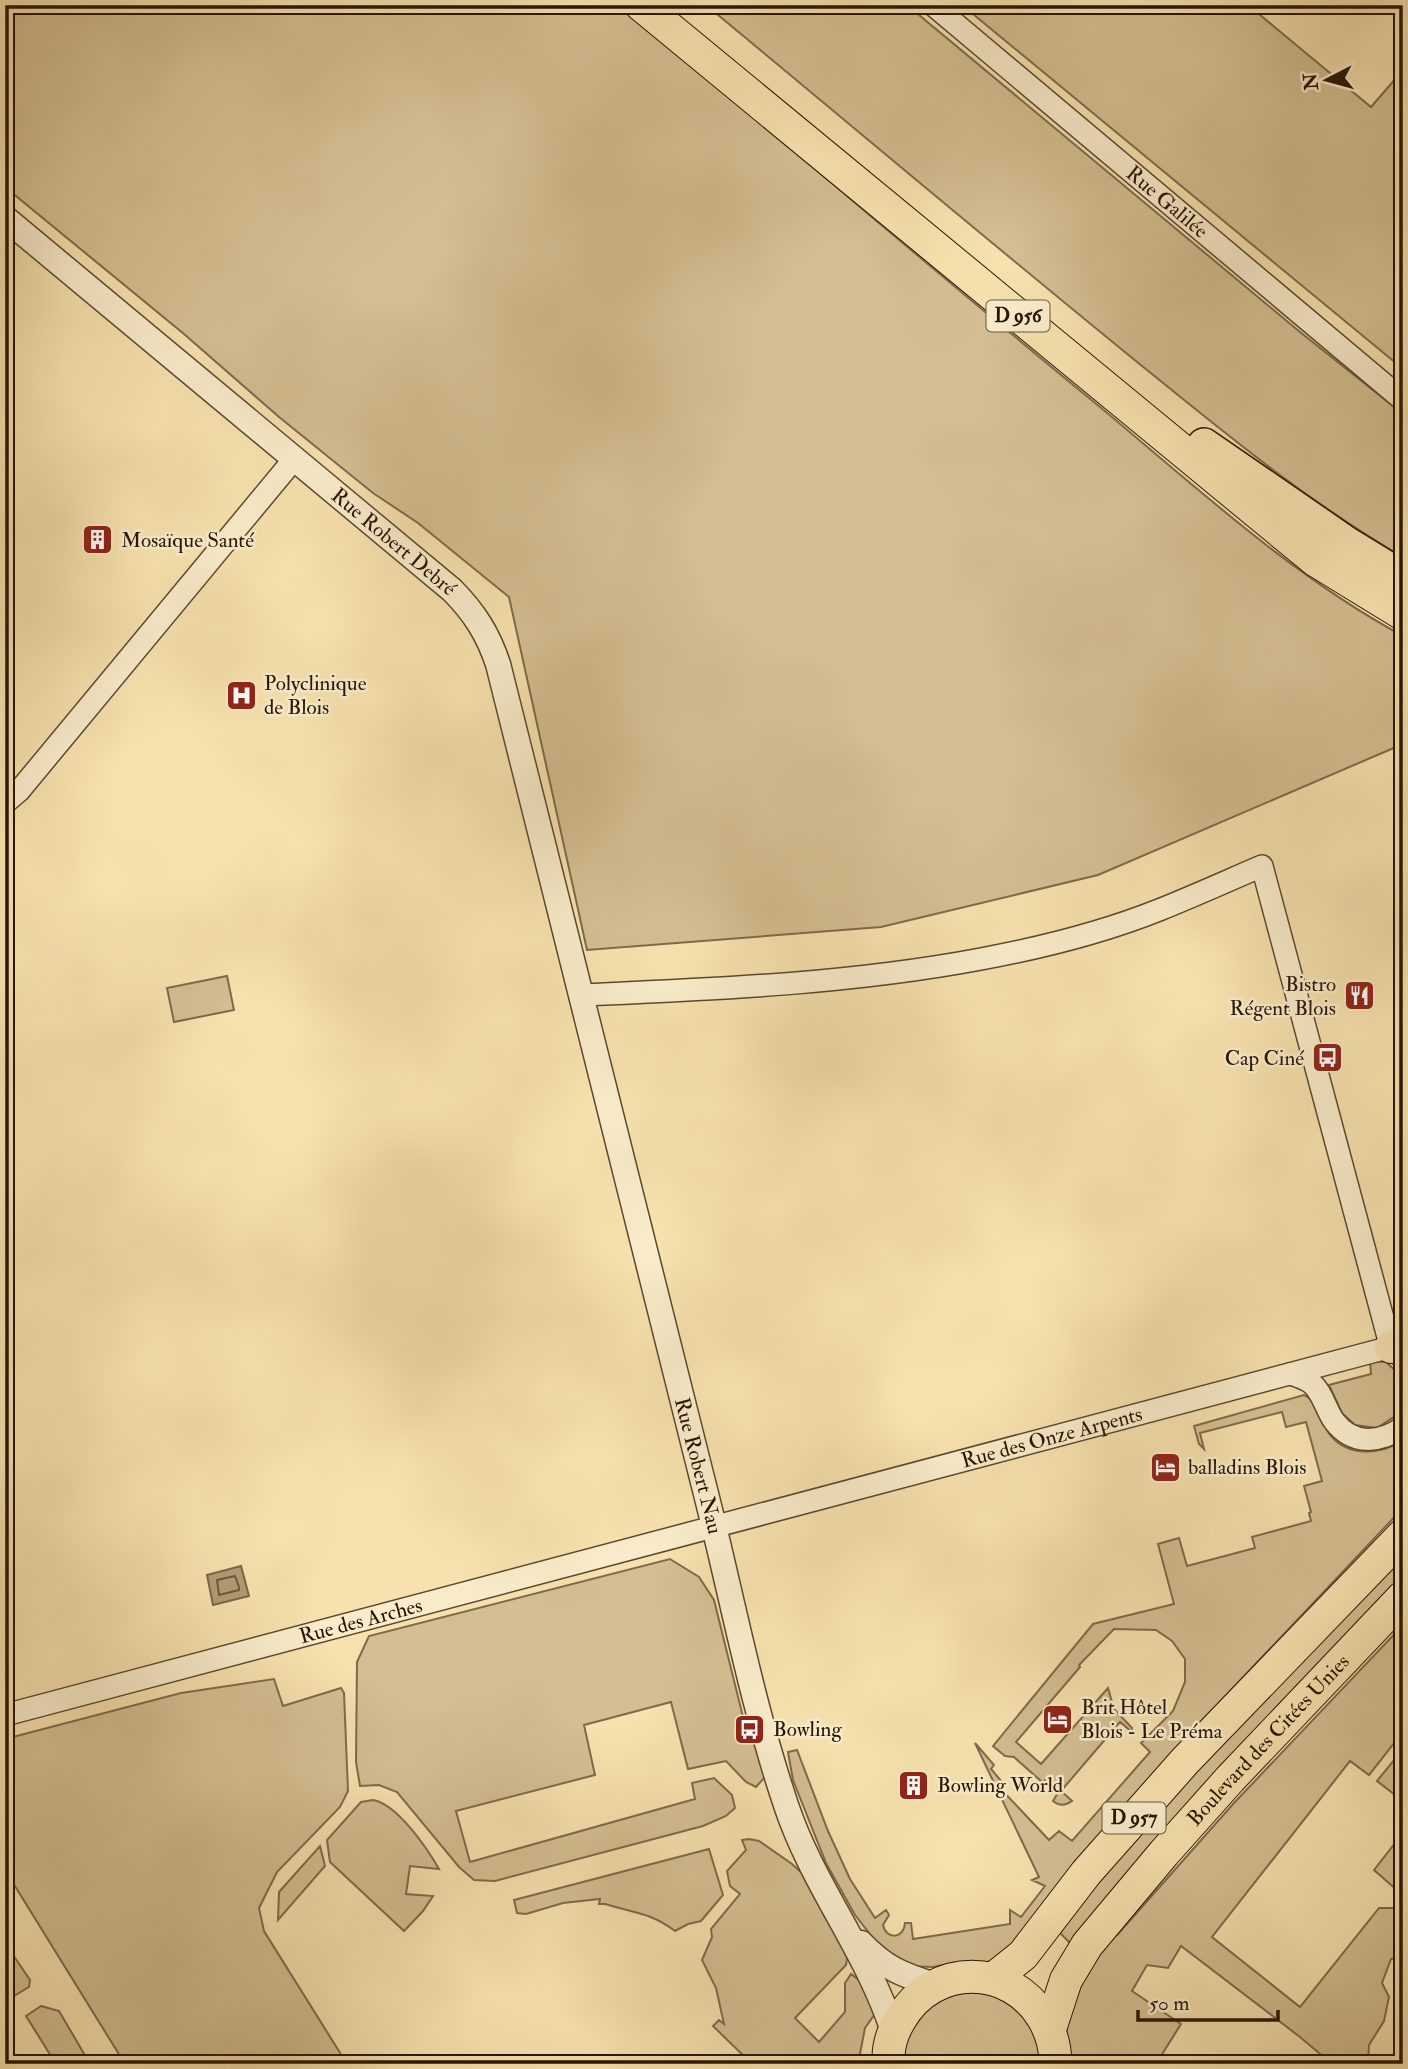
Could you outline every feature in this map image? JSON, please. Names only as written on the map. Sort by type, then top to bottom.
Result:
[{"type":"highway","name":"D 956","points":[[1204,445],[1346,543],[1403,578]]},
{"type":"main road","name":"D 956","points":[[641,5],[1315,560],[1403,614]]},
{"type":"main road","name":"D 956","points":[[672,5],[1204,445],[1253,491],[1361,570],[1403,596]]},
{"type":"main road","name":"Boulevard des Citées Unies","points":[[993,1979],[1023,1955],[1086,1873],[1185,1761],[1403,1535]]},
{"type":"main road","name":"Boulevard des Citées Unies","points":[[1049,2029],[1066,1980],[1087,1945],[1230,1779],[1403,1597]]},
{"type":"main road","points":[[888,2064],[893,2031],[909,2004],[935,1985],[978,1976],[1012,1987],[1035,2005],[1049,2029],[1056,2053],[1055,2064]]},
{"type":"street","name":"Rue Galilée","points":[[933,5],[1403,400]]},
{"type":"street","name":"Rue Robert Debré","points":[[5,218],[452,590],[481,624],[498,664],[581,995]]},
{"type":"street","points":[[5,803],[19,791],[295,458]]},
{"type":"street","points":[[581,995],[778,986],[855,978],[982,959],[1059,941],[1158,911],[1262,866],[1399,1349]]},
{"type":"street","name":"Rue Robert Nau","points":[[581,995],[767,1744],[786,1807],[820,1884],[883,1999],[893,2031]]},
{"type":"street","name":"Rue des Onze Arpents","points":[[714,1526],[1291,1374],[1399,1349]]},
{"type":"street","points":[[1291,1374],[1312,1383],[1335,1423],[1354,1437],[1375,1441],[1391,1436],[1403,1427]]},
{"type":"street","name":"Rue des Arches","points":[[5,1715],[714,1526]]},
{"type":"street","name":"Rue Robert Nau","points":[[845,1927],[888,1968],[935,1985]]},
{"type":"shaded area","points":[[5,5],[623,5],[1246,529],[1322,586],[1403,636],[1403,744],[1098,875],[881,927],[587,950],[509,597],[418,523],[373,493],[279,417],[184,334],[5,187]]},
{"type":"shaded area","points":[[706,5],[907,5],[1300,332],[1403,414],[1403,557],[1330,511],[1226,434]]},
{"type":"shaded area","points":[[962,5],[1248,5],[1371,107],[1403,70],[1403,369]]},
{"type":"shaded area","points":[[227,976],[234,1010],[174,1022],[167,988]]},
{"type":"shaded area","points":[[1370,1361],[1386,1362],[1398,1373],[1403,1393],[1395,1416],[1377,1428],[1355,1425],[1342,1413],[1329,1385],[1371,1374]]},
{"type":"shaded area","points":[[1304,1395],[1313,1402],[1331,1436],[1347,1448],[1376,1451],[1403,1440],[1403,1508],[1195,1728],[1079,1859],[1010,1955],[987,1962],[957,1962],[933,1967],[907,1966],[887,1956],[855,1915],[826,1863],[793,1780],[788,1752],[797,1750],[828,1831],[850,1879],[875,1918],[886,1910],[889,1915],[883,1925],[888,1933],[898,1935],[905,1923],[911,1923],[913,1939],[1010,1924],[1010,1910],[1021,1917],[1045,1886],[1032,1880],[1039,1877],[975,1743],[994,1765],[991,1769],[1002,1782],[999,1787],[1049,1840],[1059,1831],[1072,1841],[1150,1752],[1141,1743],[1173,1711],[1185,1682],[1185,1659],[1172,1641],[1156,1630],[1114,1629],[1079,1665],[1016,1742],[1041,1764],[1108,1688],[1114,1709],[1132,1728],[1132,1732],[1120,1722],[1061,1791],[1072,1801],[1069,1803],[1062,1805],[1053,1801],[1059,1791],[1047,1779],[1042,1782],[1014,1757],[1005,1756],[993,1746],[1093,1624],[1174,1604],[1158,1544],[1179,1538],[1187,1566],[1255,1548],[1252,1537],[1311,1521],[1304,1486],[1322,1481],[1306,1422],[1286,1427],[1282,1412],[1200,1433],[1204,1449],[1199,1444],[1194,1426]]},
{"type":"shaded area","points":[[1403,1552],[1403,1581],[1327,1659],[1073,1946],[1060,1933],[1119,1858],[1237,1727]]},
{"type":"shaded area","points":[[670,1559],[699,1577],[714,1600],[748,1737],[755,1735],[765,1777],[756,1787],[746,1782],[726,1761],[688,1769],[671,1702],[584,1725],[595,1775],[456,1811],[470,1862],[695,1799],[692,1783],[714,1778],[732,1795],[735,1808],[726,1816],[703,1826],[495,1881],[474,1880],[459,1867],[397,1792],[379,1785],[360,1786],[356,1762],[357,1662],[369,1636]]},
{"type":"shaded area","points":[[1403,1625],[1403,1740],[1395,1742],[1369,1775],[1350,1761],[1212,1937],[1300,2007],[1379,1908],[1403,1908],[1403,1956],[1391,1959],[1382,1983],[1389,1997],[1384,2021],[1369,2045],[1368,2064],[1332,2064],[1181,1946],[1168,1968],[1147,1965],[1132,1991],[1181,2024],[1156,2064],[1070,2064],[1067,2013],[1078,1980],[1092,1957],[1109,1939],[1117,1935],[1234,1803]]},
{"type":"shaded area","points":[[274,1679],[283,1706],[341,1688],[344,1693],[348,1791],[340,1807],[277,1872],[259,1908],[264,1931],[347,2064],[125,2064],[5,1870],[5,1739],[181,1693]]},
{"type":"shaded area","points":[[1403,1749],[1403,1801],[1377,1781]]},
{"type":"shaded area","points":[[373,1800],[382,1803],[401,1818],[439,1869],[410,1866],[406,1894],[433,1896],[404,1931],[330,1862],[327,1840],[361,1802]]},
{"type":"shaded area","points":[[1403,1833],[1403,1890],[1398,1891],[1374,1870]]},
{"type":"shaded area","points":[[742,1840],[759,1841],[804,1875],[848,1954],[846,1965],[795,2018],[819,2042],[845,2012],[845,1983],[851,1974],[863,1983],[877,2011],[865,2028],[858,2064],[752,2064],[713,2026],[719,2020],[724,2024],[716,1988],[702,1960],[712,1937],[711,1929],[740,1894],[730,1886],[727,1871],[746,1850]]},
{"type":"shaded area","points":[[320,1846],[325,1866],[278,1920],[279,1892]]},
{"type":"shaded area","points":[[709,1849],[723,1895],[701,1921],[675,1931],[649,1916],[599,1904],[600,1899],[563,1903],[526,1914],[517,1913],[514,1900]]},
{"type":"shaded area","points":[[5,1943],[30,1980],[29,1987],[14,1996],[5,1982]]},
{"type":"shaded area","points":[[968,1992],[991,1994],[1012,2004],[1028,2020],[1039,2041],[1042,2064],[901,2064],[907,2034],[916,2018],[936,2002]]},
{"type":"shaded area","points":[[41,2006],[59,2011],[90,2064],[56,2064],[26,2016]]},
{"type":"water","points":[[241,1566],[249,1596],[213,1605],[207,1575]]},
{"type":"place","name":"Mosaïque Santé","points":[[98,540]]},
{"type":"place","name":"Polyclinique de Blois","points":[[241,695]]},
{"type":"place","name":"Bistro Régent Blois","points":[[1359,996]]},
{"type":"place","name":"Cap Ciné","points":[[1327,1058]]},
{"type":"place","name":"balladins Blois","points":[[1165,1467]]},
{"type":"place","name":"Brit Hôtel Blois - Le Préma","points":[[1058,1719]]},
{"type":"place","name":"Bowling","points":[[750,1729]]},
{"type":"place","name":"Bowling World","points":[[914,1785]]}]
